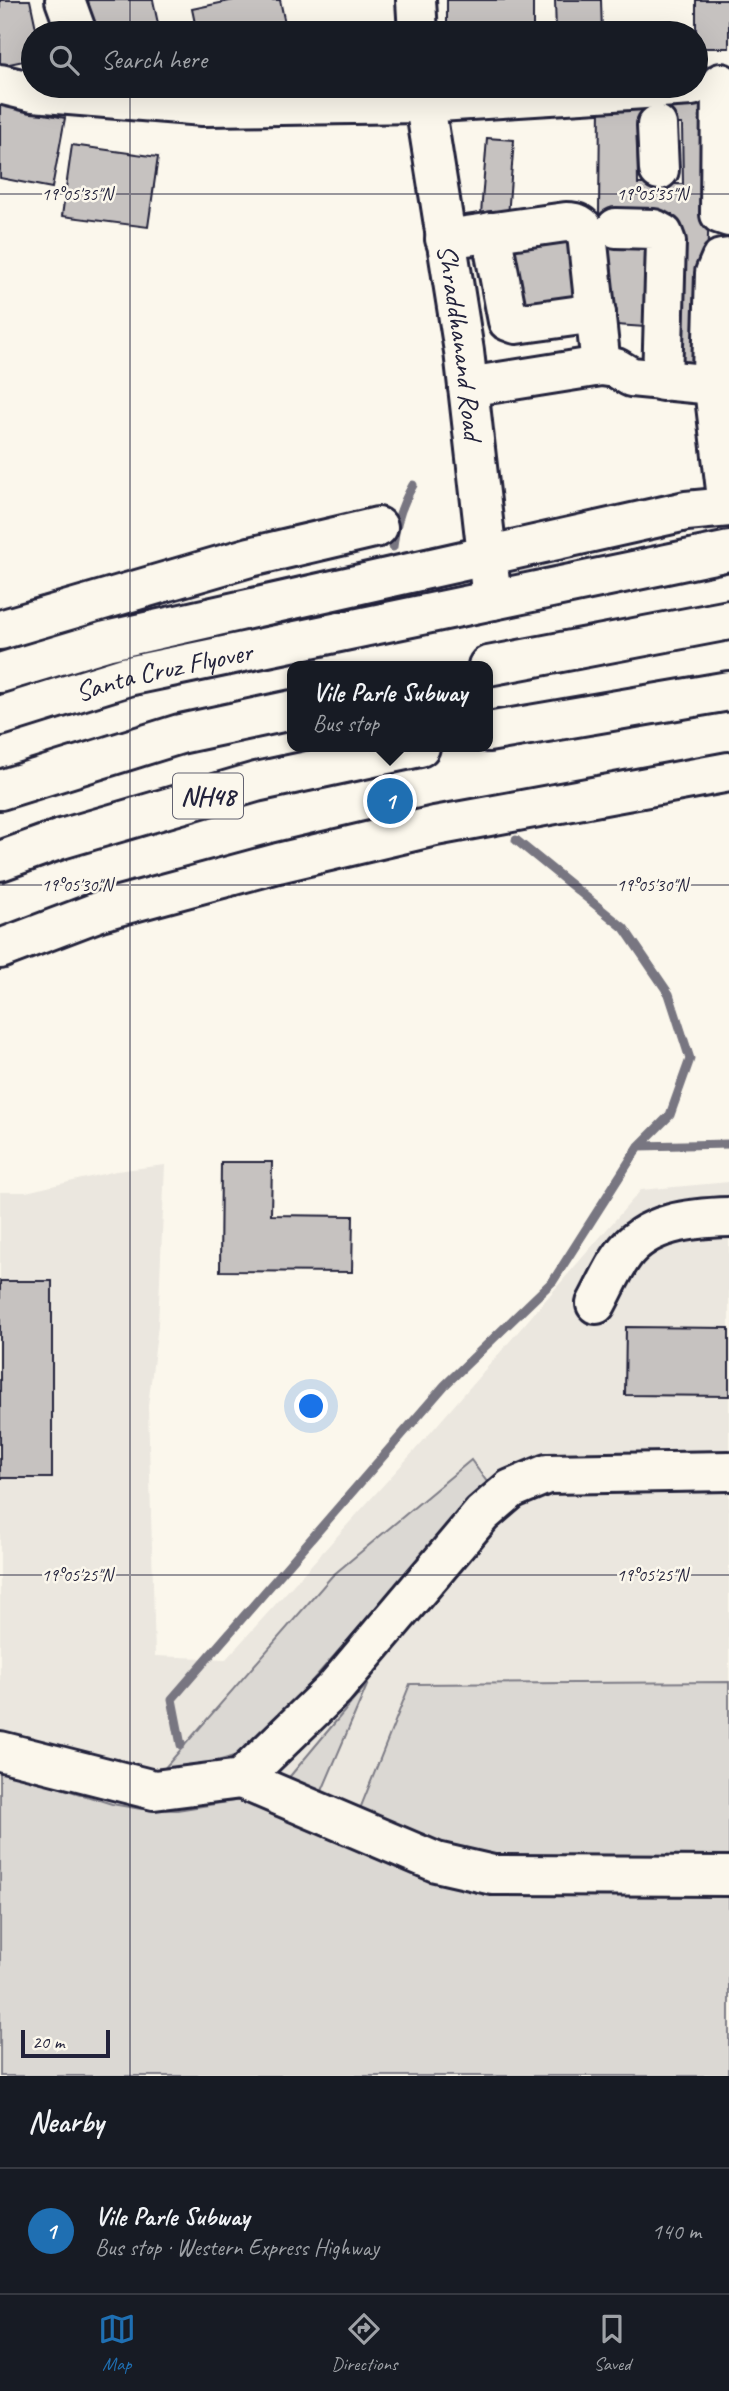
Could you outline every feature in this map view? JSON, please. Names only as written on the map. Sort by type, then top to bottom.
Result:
[{"type":"main road","points":[[65,0],[73,21]]},
{"type":"main road","points":[[416,0],[417,21]]},
{"type":"main road","points":[[0,84],[21,89]]},
{"type":"main road","points":[[143,98],[204,106],[350,98]]},
{"type":"main road","name":"Shraddhanand Road","points":[[424,98],[468,387],[492,600]]},
{"type":"main road","points":[[659,170],[685,98]]},
{"type":"main road","points":[[688,98],[720,205],[720,214],[729,217]]},
{"type":"main road","points":[[503,279],[566,222],[582,225],[587,234],[601,366]]},
{"type":"main road","points":[[615,228],[654,229],[663,234],[666,242],[662,381]]},
{"type":"main road","points":[[0,673],[106,642],[487,555],[686,511],[729,507],[712,371],[715,273],[721,259],[729,258]]},
{"type":"main road","points":[[451,271],[503,279],[596,313]]},
{"type":"main road","points":[[451,271],[503,279]]},
{"type":"main road","points":[[503,279],[530,377]]},
{"type":"main road","points":[[468,387],[601,366],[615,368],[631,377],[714,386]]},
{"type":"main road","points":[[0,630],[250,557],[378,527]]},
{"type":"main road","name":"Santa Cruz Flyover","points":[[0,716],[128,676],[729,551]]},
{"type":"main road","points":[[493,665],[729,620]]},
{"type":"main road","points":[[493,731],[729,691]]},
{"type":"main road","name":"NH48","points":[[0,790],[180,734],[287,711]]},
{"type":"main road","name":"NH48","points":[[0,861],[61,839],[256,782],[397,752]]},
{"type":"main road","points":[[0,949],[100,911],[278,863],[435,826],[729,772]]},
{"type":"main road","points":[[596,1304],[624,1252],[655,1227],[706,1217],[729,1217]]},
{"type":"main road","points":[[241,1779],[335,1688],[482,1514],[511,1489],[547,1474],[729,1471]]},
{"type":"main road","points":[[0,1751],[154,1790],[241,1779],[425,1858],[493,1875],[729,1876]]},
{"type":"shaded area","points":[[165,1165],[158,1325],[148,1406],[155,1656],[226,1659],[425,1439],[641,1190],[729,1182],[729,2076],[0,2076],[0,1192],[26,1192],[116,1171]]},
{"type":"shaded area","points":[[471,1460],[487,1482],[252,1749],[209,1764],[163,1770],[332,1576]]},
{"type":"shaded area","points":[[729,1682],[729,1862],[467,1858],[358,1814],[410,1684]]},
{"type":"shaded area","points":[[368,1683],[319,1798],[286,1781]]},
{"type":"shaded area","points":[[0,1769],[112,1804],[141,1809],[177,1810],[247,1799],[464,1888],[729,1888],[729,2076],[0,2076]]},
{"type":"building","points":[[0,0],[30,0],[34,21],[21,21],[21,62],[0,66]]},
{"type":"building","points":[[88,0],[153,0],[157,21],[92,21]]},
{"type":"building","points":[[234,0],[280,0],[284,21],[194,21],[192,9]]},
{"type":"building","points":[[447,0],[533,0],[533,21],[447,21]]},
{"type":"building","points":[[555,0],[601,0],[602,21],[556,21]]},
{"type":"building","points":[[696,0],[729,0],[729,48],[708,48],[708,21],[696,21]]},
{"type":"building","points":[[600,103],[712,103],[704,368],[668,367],[672,214],[599,214]],"holes":[[[637,124],[682,124],[683,184],[638,184]]]},
{"type":"building","points":[[0,105],[65,118],[52,188],[0,178]]},
{"type":"building","points":[[487,138],[514,140],[508,216],[481,214]]},
{"type":"building","points":[[72,145],[158,157],[148,227],[62,216]]},
{"type":"building","points":[[574,226],[577,311],[513,319],[509,234]]},
{"type":"building","points":[[607,238],[650,240],[645,327],[602,324]]},
{"type":"building","points":[[221,1162],[272,1162],[271,1215],[353,1216],[352,1272],[220,1271]]},
{"type":"building","points":[[0,1281],[52,1281],[52,1478],[0,1478]]},
{"type":"building","points":[[626,1327],[729,1328],[729,1396],[625,1395]]},
{"type":"waterway","points":[[393,547],[400,515],[413,485]]},
{"type":"waterway","points":[[181,1745],[172,1699],[445,1385],[553,1281],[639,1146],[670,1115],[690,1059],[669,994],[624,928],[516,840]]},
{"type":"waterway","points":[[639,1146],[729,1144]]},
{"type":"place","name":"Vile Parle Subway","points":[[390,801]]}]
